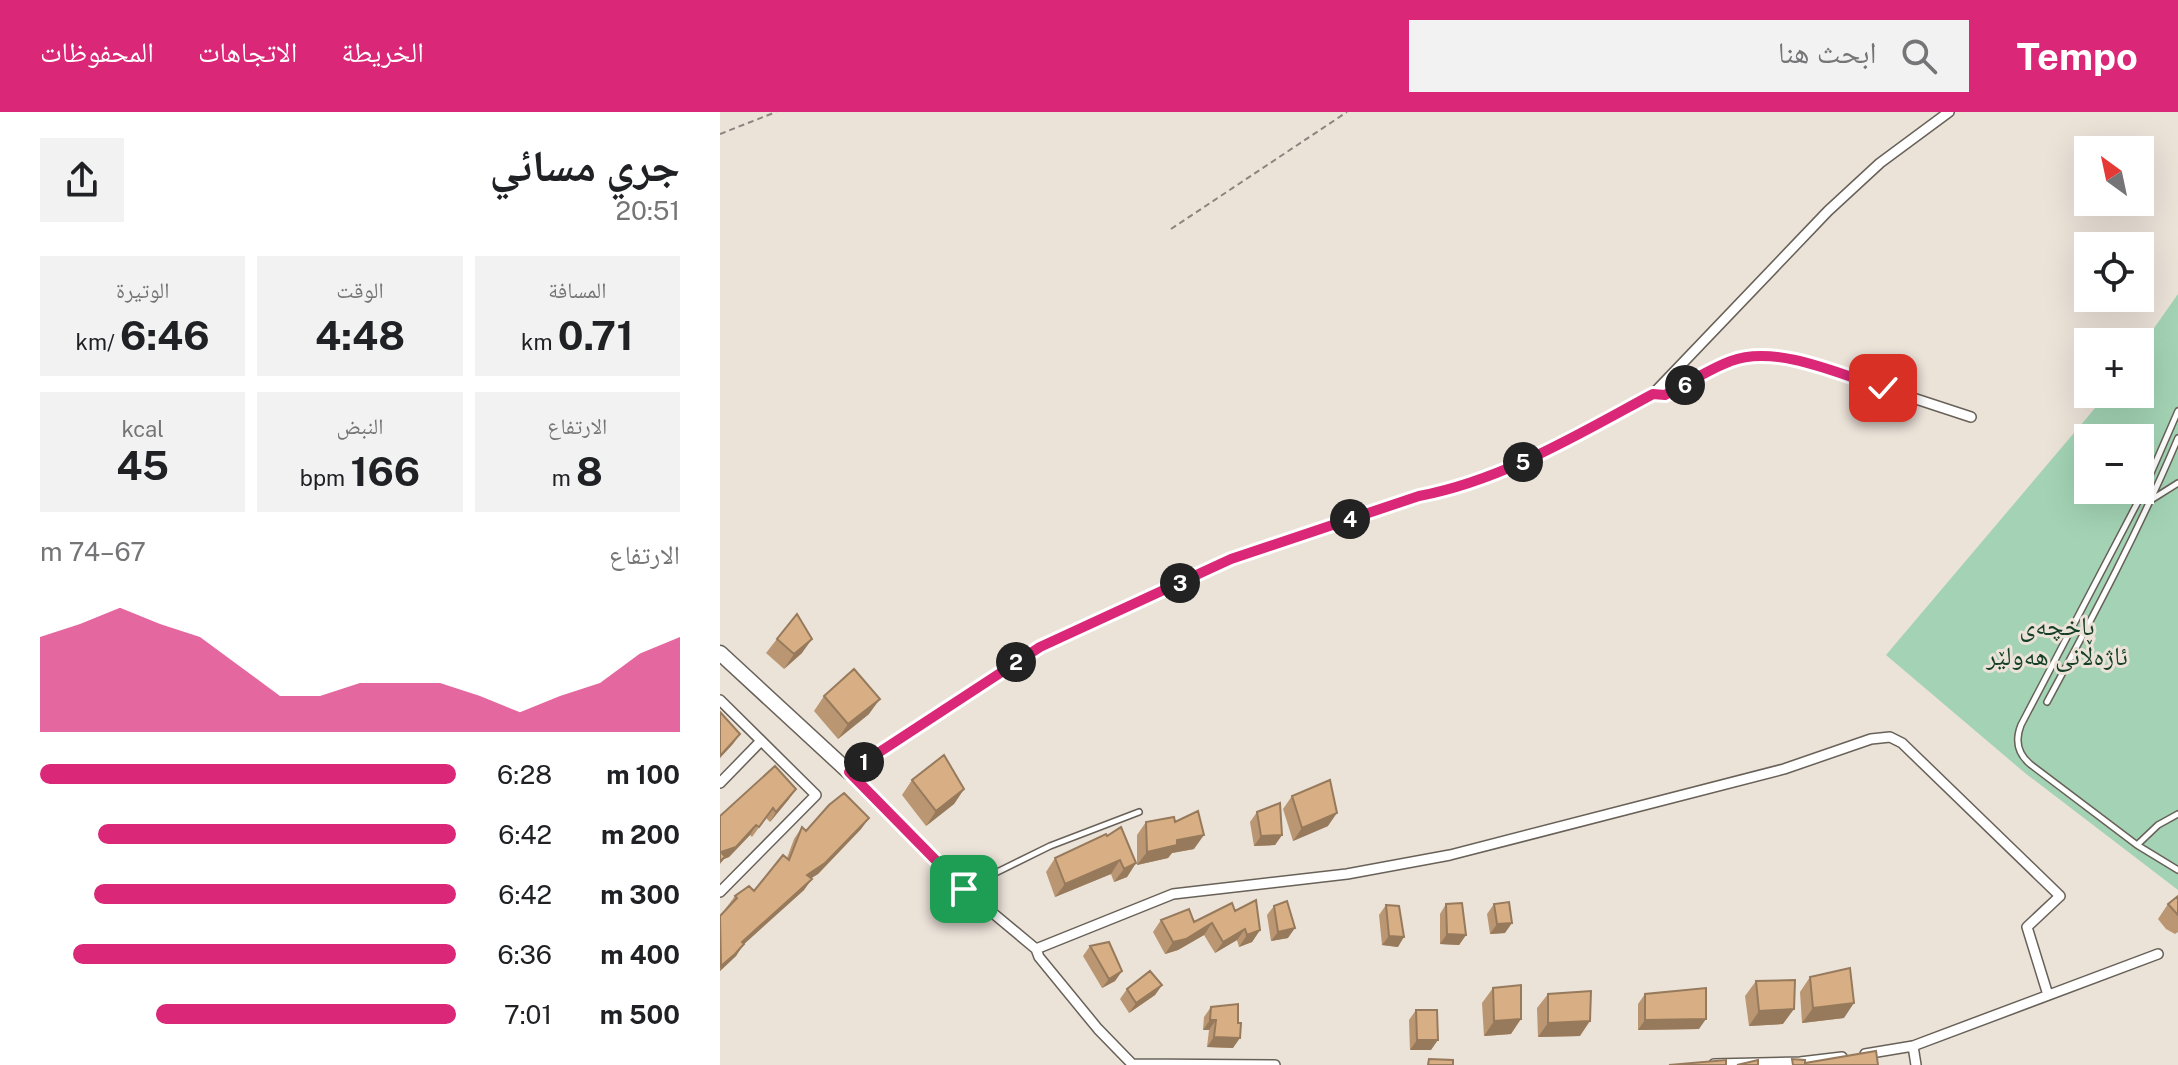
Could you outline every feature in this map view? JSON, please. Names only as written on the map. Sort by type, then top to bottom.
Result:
[{"type":"street","points":[[849,772],[1040,647],[1231,559],[1419,496],[1444,491],[1539,456],[1653,394],[1828,211],[1880,163],[1949,112]]},
{"type":"street","points":[[1653,394],[1665,395],[1733,360],[1782,358],[1794,359],[1971,417]]},
{"type":"street","points":[[720,653],[849,772],[964,889],[1036,949],[1039,957],[1098,1029],[1132,1065],[1275,1065]]},
{"type":"street","points":[[720,700],[816,795],[720,892]]},
{"type":"street","points":[[1036,949],[1173,894],[1347,874],[1450,855],[1784,769],[1871,739],[1890,737],[1902,743],[2060,896],[2027,927],[2048,995]]},
{"type":"street","points":[[720,783],[761,741]]},
{"type":"street","points":[[1697,1065],[1800,1062],[1913,1046],[2158,954]]},
{"type":"street","points":[[1913,1046],[1916,1065]]},
{"type":"lane","points":[[2154,466],[2178,411]]},
{"type":"lane","points":[[2154,493],[2178,438]]},
{"type":"lane","points":[[2154,498],[2178,483]]},
{"type":"lane","points":[[2137,504],[2021,725],[2017,740],[2021,753],[2030,764],[2137,845],[2177,870]]},
{"type":"lane","points":[[2047,702],[2149,504]]},
{"type":"lane","points":[[964,889],[1050,846],[1139,812]]},
{"type":"lane","points":[[2137,845],[2158,825],[2178,814]]},
{"type":"path","points":[[720,134],[776,112]]},
{"type":"path","points":[[1171,229],[1347,112]]},
{"type":"green space","name":"باخچەی ئاژەڵانی هەولێر","points":[[2178,294],[2178,890],[2025,773],[1886,655],[2074,433],[2074,504],[2154,504],[2154,424],[2082,424],[2095,408],[2154,408],[2154,328]]},
{"type":"building","points":[[797,614],[812,639],[794,654],[777,639]]},
{"type":"building","points":[[854,669],[880,699],[848,724],[824,696]]},
{"type":"building","points":[[720,712],[740,734],[720,756]]},
{"type":"building","points":[[944,755],[964,789],[936,811],[912,780]]},
{"type":"building","points":[[775,766],[796,789],[776,812],[773,808],[759,827],[756,825],[736,847],[721,852],[725,857],[720,861],[720,816]]},
{"type":"building","points":[[1330,780],[1337,813],[1302,828],[1292,796]]},
{"type":"building","points":[[844,793],[869,818],[825,863],[807,875],[812,879],[742,942],[744,944],[721,966],[720,916],[737,898],[735,896],[749,886],[754,891],[783,855],[789,860],[802,827],[806,831]]},
{"type":"building","points":[[1280,803],[1282,835],[1261,836],[1257,812]]},
{"type":"building","points":[[1198,811],[1204,835],[1177,840],[1177,845],[1147,852],[1146,822],[1174,817],[1175,822]]},
{"type":"building","points":[[1121,827],[1136,863],[1124,869],[1120,860],[1065,884],[1055,858]]},
{"type":"building","points":[[2178,896],[2178,915],[2168,904]]},
{"type":"building","points":[[1256,900],[1260,930],[1247,935],[1245,929],[1223,942],[1212,923],[1186,939],[1173,942],[1161,920],[1189,909],[1194,922],[1232,903],[1235,911]]},
{"type":"building","points":[[1287,901],[1295,928],[1278,932],[1274,906]]},
{"type":"building","points":[[1509,902],[1512,923],[1497,924],[1494,904]]},
{"type":"building","points":[[1462,903],[1466,935],[1447,934],[1446,904]]},
{"type":"building","points":[[1386,905],[1399,906],[1404,937],[1389,936]]},
{"type":"building","points":[[1109,942],[1122,971],[1109,979],[1090,946]]},
{"type":"building","points":[[1850,968],[1854,1003],[1813,1008],[1810,977]]},
{"type":"building","points":[[1150,971],[1162,985],[1136,1003],[1127,989]]},
{"type":"building","points":[[1795,980],[1794,1009],[1759,1011],[1756,981]]},
{"type":"building","points":[[1521,985],[1521,1019],[1494,1021],[1493,988]]},
{"type":"building","points":[[1706,988],[1706,1019],[1645,1020],[1645,994]]},
{"type":"building","points":[[1591,991],[1590,1021],[1548,1023],[1548,994]]},
{"type":"building","points":[[1238,1004],[1240,1038],[1214,1037],[1216,1020],[1210,1020],[1211,1007]]},
{"type":"building","points":[[1416,1010],[1437,1010],[1438,1040],[1417,1040]]},
{"type":"building","points":[[1876,1051],[1878,1065],[1793,1065],[1792,1059],[1805,1060],[1805,1063]]},
{"type":"building","points":[[1429,1059],[1453,1060],[1453,1065],[1428,1065]]},
{"type":"building","points":[[1726,1060],[1726,1065],[1669,1065]]},
{"type":"building","points":[[1758,1060],[1758,1065],[1737,1065]]},
{"type":"route","points":[[964,889],[849,772],[1040,647],[1231,559],[1419,496],[1444,491],[1539,456],[1653,394],[1665,395],[1733,360],[1757,357],[1794,359],[1883,388]]}]
